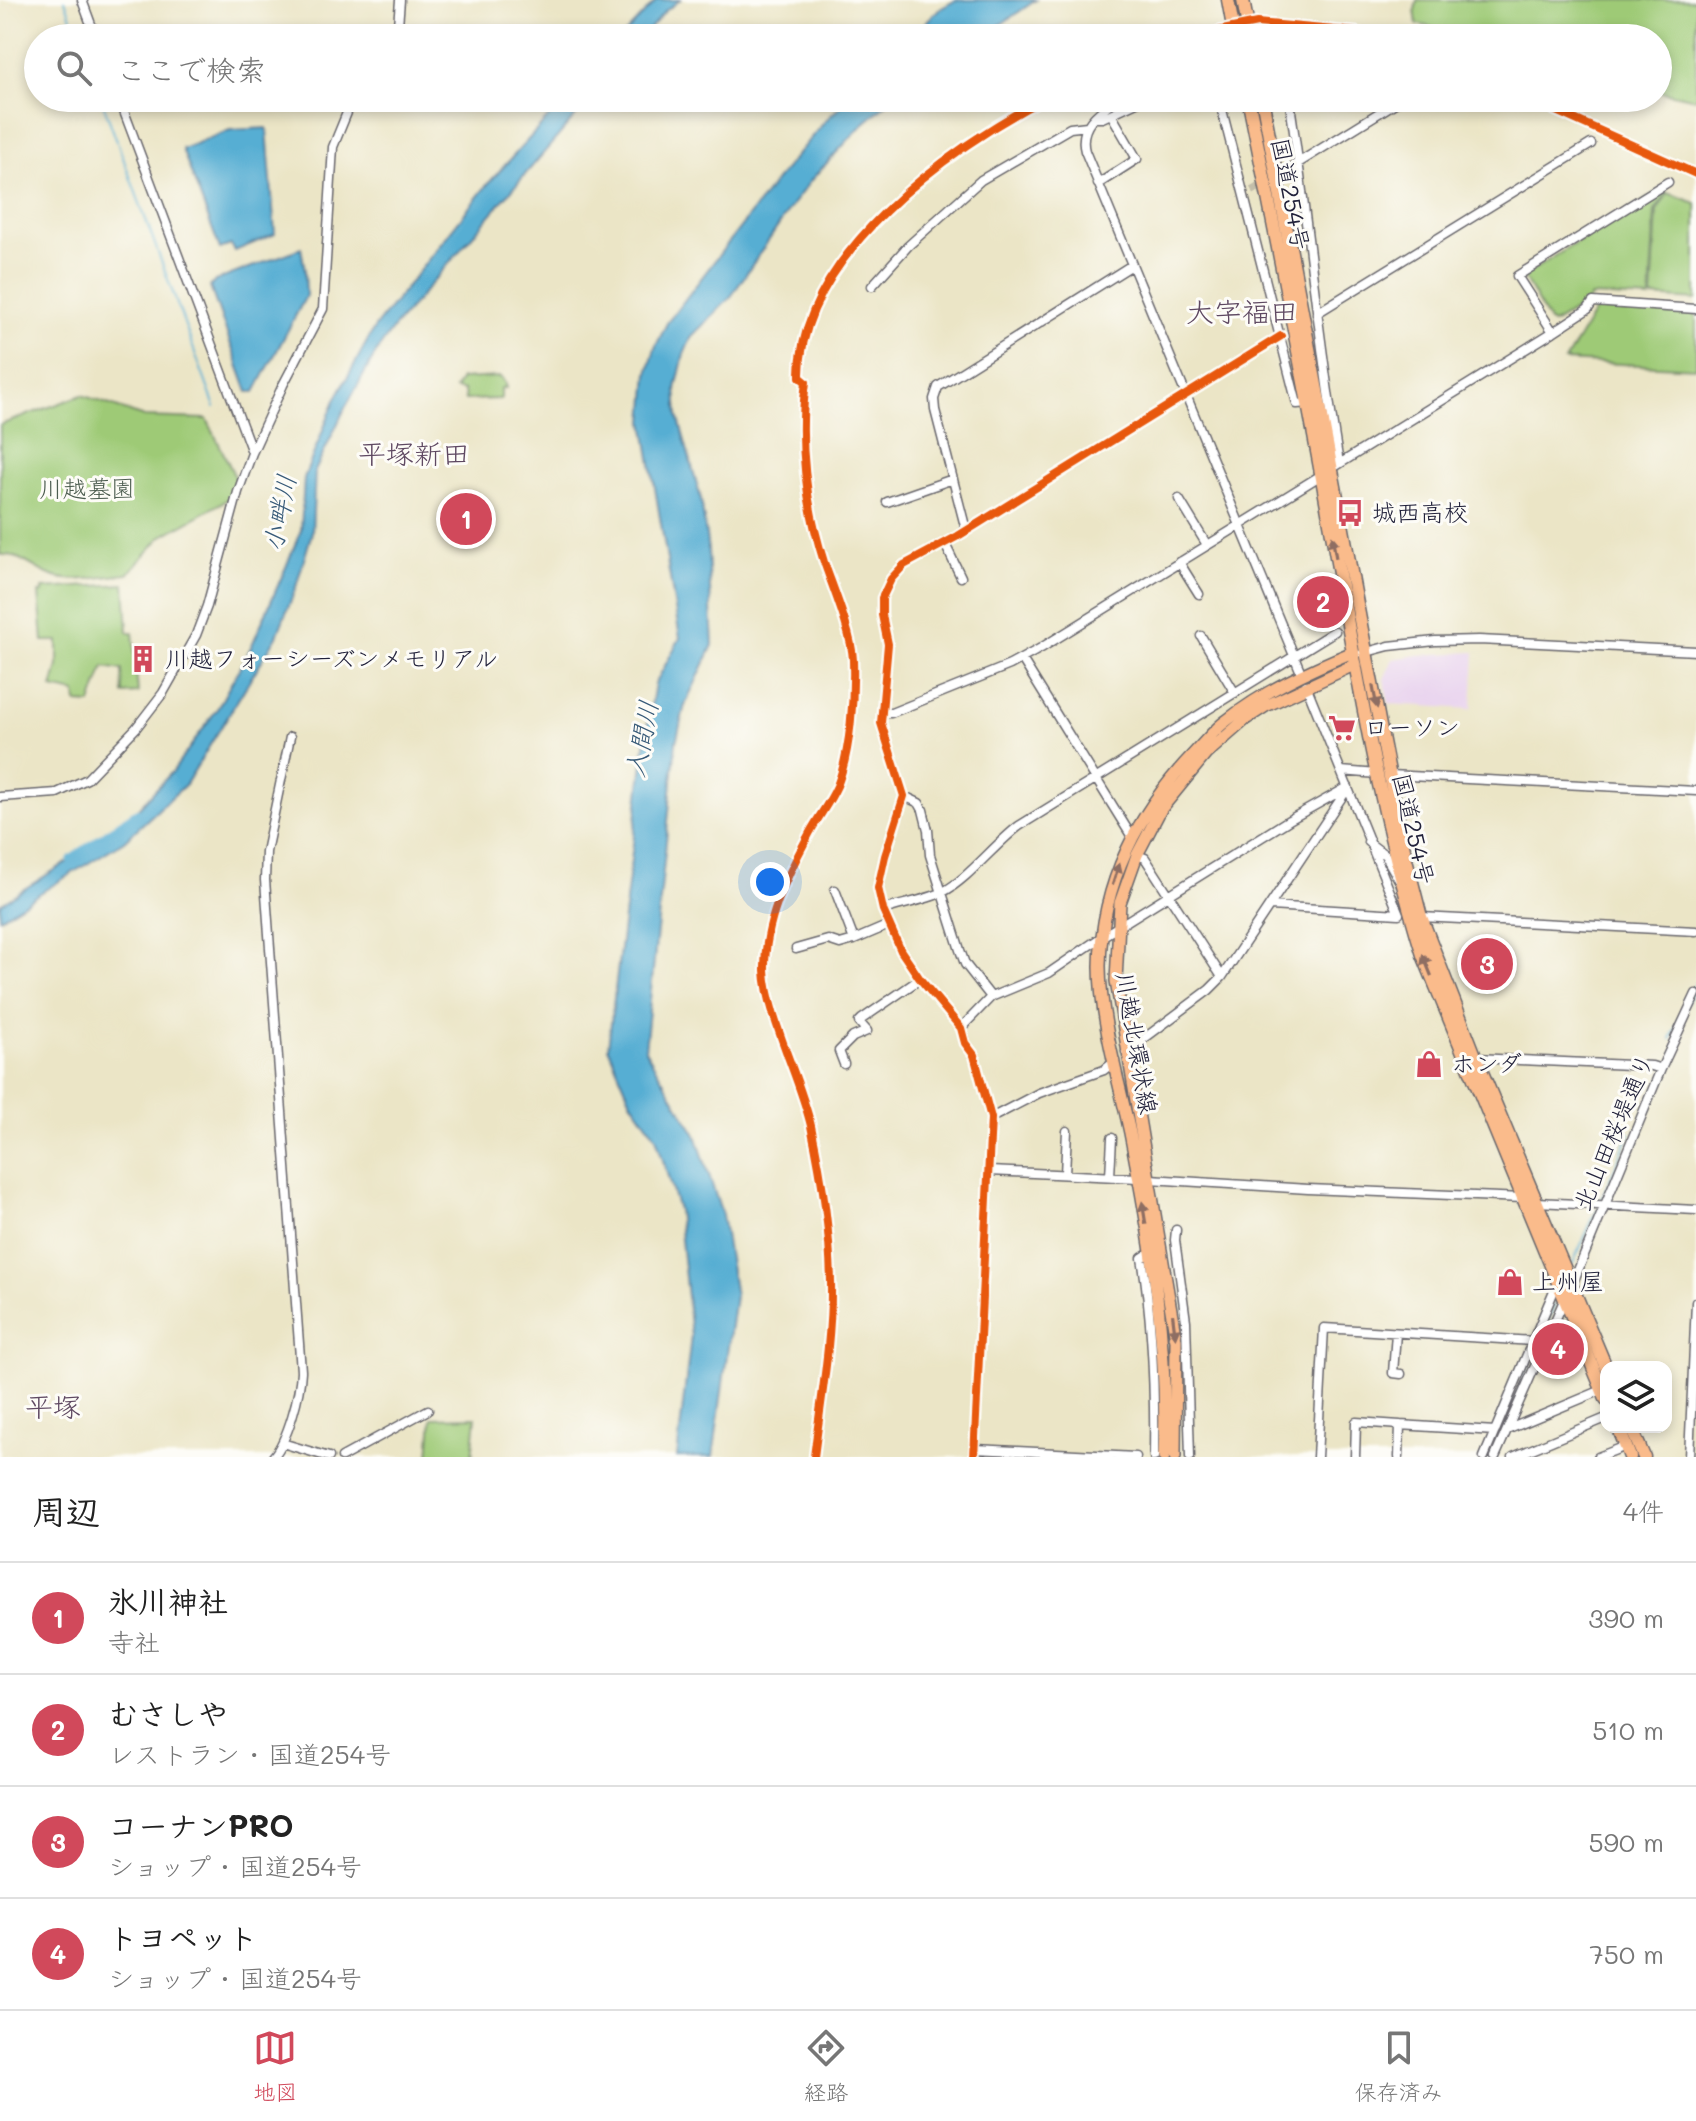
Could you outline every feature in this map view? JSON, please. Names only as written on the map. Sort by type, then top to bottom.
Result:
[{"type":"highway","points":[[1228,0],[1232,24]]},
{"type":"highway","points":[[1243,0],[1248,24]]},
{"type":"highway","name":"国道254号","points":[[1251,112],[1358,657],[1421,917],[1537,1202],[1600,1383]]},
{"type":"highway","name":"国道254号","points":[[1265,112],[1336,465],[1358,657]]},
{"type":"highway","name":"国道254号","points":[[1384,774],[1400,881],[1423,955],[1558,1280],[1568,1291],[1603,1361]]},
{"type":"highway","points":[[1634,1433],[1644,1457]]},
{"type":"main road","name":"川越北環状線","points":[[1175,1457],[1176,1340],[1164,1258],[1115,1061],[1100,968],[1112,886],[1132,837],[1159,794],[1224,722],[1263,695],[1358,657]]},
{"type":"main road","name":"川越北環状線","points":[[1164,1457],[1166,1410],[1162,1329],[1116,981],[1120,903],[1137,855],[1161,809],[1206,754],[1246,719],[1304,680]]},
{"type":"street","points":[[82,0],[91,24]]},
{"type":"street","points":[[398,24],[400,0]]},
{"type":"street","points":[[124,112],[252,453]]},
{"type":"street","points":[[0,797],[57,793],[87,779],[136,728],[168,684],[196,635],[252,453],[323,309],[333,147],[347,112]]},
{"type":"street","points":[[1101,112],[1087,126],[1083,144],[1399,914],[1270,906]]},
{"type":"street","points":[[1094,118],[1115,112]]},
{"type":"street","points":[[1223,112],[1248,193],[1297,404],[1308,403]]},
{"type":"street","points":[[1291,112],[1313,264],[1336,465]]},
{"type":"street","points":[[1290,168],[1380,112]]},
{"type":"street","points":[[1098,184],[1137,159],[1111,114]]},
{"type":"street","points":[[872,286],[917,236],[981,180],[1070,128],[1087,126]]},
{"type":"street","points":[[1317,313],[1591,144]]},
{"type":"street","points":[[1553,332],[1517,276],[1668,182]]},
{"type":"street","points":[[966,530],[934,399],[938,387],[1132,265]]},
{"type":"street","points":[[883,713],[891,713],[1022,659],[1553,332],[1588,309],[1593,302],[1696,309]]},
{"type":"street","points":[[1136,1457],[974,1453],[991,1118],[974,1055],[965,1043],[961,1028],[901,951],[883,910],[878,888],[880,872],[904,796],[884,737],[888,644],[882,598],[891,579],[904,565],[945,544],[1281,336]]},
{"type":"street","points":[[887,502],[953,479]]},
{"type":"street","points":[[1179,499],[1207,545]]},
{"type":"street","points":[[945,544],[961,577]]},
{"type":"street","points":[[1179,562],[1199,594]]},
{"type":"street","points":[[883,910],[941,893],[1019,826],[1335,631]]},
{"type":"street","points":[[1201,636],[1235,693]]},
{"type":"street","points":[[1358,657],[1389,646],[1479,640],[1696,651]]},
{"type":"street","points":[[1022,659],[1132,837]]},
{"type":"street","points":[[273,1457],[282,1443],[301,1371],[265,880],[266,852],[290,737]]},
{"type":"street","points":[[1341,771],[1696,791]]},
{"type":"street","points":[[961,1028],[991,997],[1049,973],[1289,820],[1348,787]]},
{"type":"street","points":[[1126,1052],[1222,977],[1348,787]]},
{"type":"street","points":[[904,796],[919,803],[923,810],[930,855],[965,964],[991,997]]},
{"type":"street","points":[[1368,842],[1385,855],[1400,881]]},
{"type":"street","points":[[1137,855],[1145,858],[1222,977]]},
{"type":"street","points":[[835,890],[854,940]]},
{"type":"street","points":[[1421,917],[1696,931]]},
{"type":"street","points":[[796,949],[828,940],[840,944],[889,925]]},
{"type":"street","points":[[844,1064],[839,1051],[853,1037],[867,1031],[859,1022],[920,979]]},
{"type":"street","name":"北山田桜堤通り","points":[[1495,1457],[1696,994]]},
{"type":"street","points":[[1476,1058],[1652,1066],[1661,1069]]},
{"type":"street","points":[[991,1118],[1039,1093],[1104,1070],[1115,1061]]},
{"type":"street","points":[[1065,1174],[1067,1131]]},
{"type":"street","points":[[1110,1176],[1112,1138]]},
{"type":"street","points":[[989,1171],[1523,1198]]},
{"type":"street","points":[[1537,1202],[1696,1210]]},
{"type":"street","points":[[1176,1230],[1186,1321],[1190,1457]]},
{"type":"street","points":[[1150,1253],[1142,1258],[1152,1330],[1154,1457]]},
{"type":"street","points":[[1164,1258],[1178,1256]]},
{"type":"street","points":[[1484,1457],[1558,1280]]},
{"type":"street","points":[[1689,1457],[1696,1302]]},
{"type":"street","points":[[1317,1457],[1324,1328],[1533,1341]]},
{"type":"street","points":[[1396,1333],[1393,1373],[1401,1374]]},
{"type":"street","points":[[1508,1429],[1600,1396]]},
{"type":"street","points":[[342,1457],[354,1454],[428,1410]]},
{"type":"street","points":[[1513,1457],[1600,1421]]},
{"type":"street","points":[[1355,1457],[1356,1422],[1495,1431]]},
{"type":"street","points":[[1399,1457],[1400,1425]]},
{"type":"street","points":[[282,1443],[329,1457]]},
{"type":"street","points":[[1598,1457],[1628,1451]]},
{"type":"shaded area","points":[[1475,652],[1472,709],[1389,704],[1384,679],[1393,659]]},
{"type":"green space","points":[[1417,0],[1696,0],[1696,99],[1672,94],[1672,24],[1417,24]]},
{"type":"green space","points":[[1663,189],[1667,193],[1655,211],[1650,299],[1591,296],[1587,303],[1553,324],[1549,322],[1523,276]]},
{"type":"green space","points":[[1668,193],[1696,203],[1696,300],[1652,297],[1657,211]]},
{"type":"green space","points":[[1596,309],[1696,314],[1696,368],[1565,361]]},
{"type":"green space","points":[[500,377],[506,388],[501,388],[501,399],[465,400],[464,391],[455,389],[461,379]]},
{"type":"green space","name":"川越墓園","points":[[82,395],[144,417],[207,419],[237,481],[228,499],[161,537],[128,574],[61,578],[14,557],[0,555],[0,425]]},
{"type":"green space","points":[[125,584],[128,632],[133,632],[138,693],[123,694],[122,670],[104,667],[91,704],[77,703],[76,693],[52,688],[58,666],[58,641],[43,641],[39,593],[43,593],[43,589]]},
{"type":"green space","points":[[476,1417],[472,1457],[429,1457],[432,1418]]},
{"type":"water","points":[[657,0],[680,0],[654,24],[634,24]]},
{"type":"water","points":[[956,0],[1036,0],[1001,24],[924,24],[938,10]]},
{"type":"water","points":[[553,112],[579,112],[394,327],[377,351],[315,471],[312,532],[277,636],[186,784],[124,841],[0,918],[0,904],[116,832],[173,771],[217,709],[252,645],[301,530],[304,478],[335,400],[375,327],[487,185]]},
{"type":"water","points":[[834,112],[877,112],[812,179],[730,298],[692,336],[684,354],[676,389],[678,416],[701,499],[708,550],[713,645],[685,705],[676,742],[645,1050],[696,1135],[722,1215],[735,1296],[713,1457],[677,1457],[691,1336],[678,1210],[656,1137],[630,1099],[608,1047],[648,722],[655,684],[680,638],[644,422],[648,373],[667,323]]},
{"type":"water","points":[[267,128],[275,234],[235,251],[231,245],[220,249],[182,149],[230,130]]},
{"type":"water","points":[[301,248],[306,296],[255,392],[248,392],[210,287],[215,281]]},
{"type":"waterway","points":[[65,0],[73,24]]},
{"type":"waterway","points":[[106,112],[215,407]]},
{"type":"waterway","name":"小畔川","points":[[74,861],[138,815]]},
{"type":"waterway","points":[[1671,1039],[1696,982]]},
{"type":"waterway","points":[[1601,1200],[1630,1133]]},
{"type":"waterway","points":[[1573,1263],[1597,1210]]},
{"type":"waterway","points":[[1489,1457],[1555,1304]]},
{"type":"tunnel","points":[[1252,191],[1290,168]]},
{"type":"cycle path","points":[[1252,24],[1268,24]]},
{"type":"cycle path","points":[[814,1457],[830,1326],[827,1223],[811,1126],[771,1007],[765,970],[768,936],[784,885],[834,793],[842,772],[852,707],[852,649],[818,541],[805,473],[803,427],[806,382],[800,377],[806,333],[824,290],[851,249],[886,211],[966,146],[1020,112]]},
{"type":"cycle path","points":[[1558,112],[1696,174]]},
{"type":"cycle path","points":[[974,1457],[991,1118],[974,1055],[965,1043],[961,1028],[901,951],[883,910],[878,888],[904,796],[881,723],[888,644],[882,598],[891,579],[904,565],[958,536],[1281,336]]},
{"type":"place","name":"城西高校","points":[[1350,513]]},
{"type":"place","name":"氷川神社","points":[[466,519]]},
{"type":"place","name":"むさしや","points":[[1323,602]]},
{"type":"place","name":"川越フォーシーズンメモリアル","points":[[143,659]]},
{"type":"place","name":"ローソン","points":[[1342,728]]},
{"type":"place","name":"コーナンPRO","points":[[1487,964]]},
{"type":"place","name":"ホンダ","points":[[1429,1064]]},
{"type":"place","name":"上州屋","points":[[1510,1282]]},
{"type":"place","name":"トヨペット","points":[[1558,1349]]},
{"type":"district","name":"大字福田","points":[[1242,312]]},
{"type":"district","name":"平塚新田","points":[[414,454]]},
{"type":"district","name":"平塚","points":[[53,1407]]},
{"type":"water label","name":"入間川","points":[[642,739]]}]
